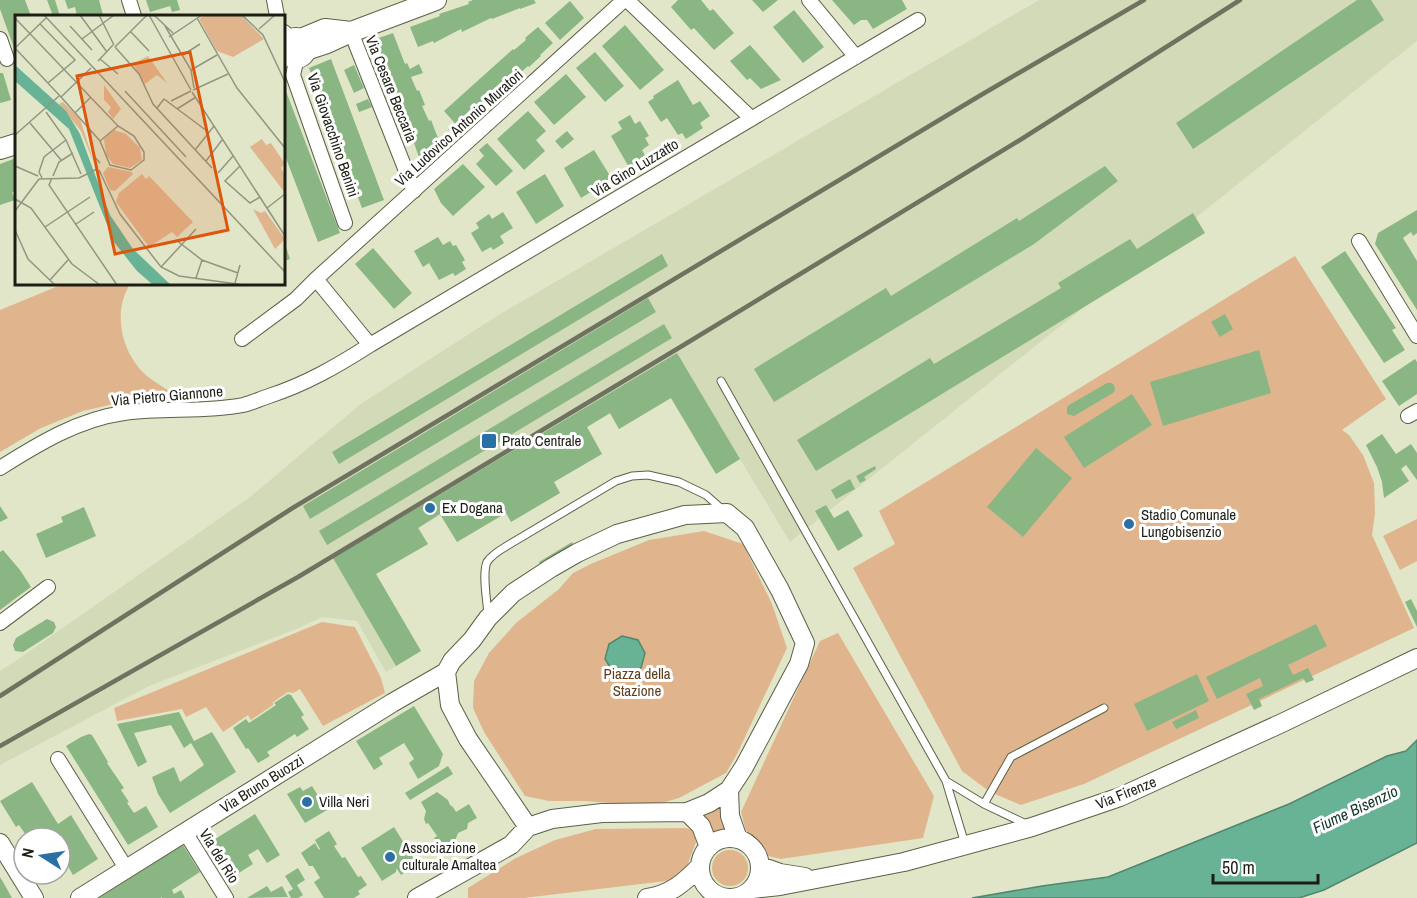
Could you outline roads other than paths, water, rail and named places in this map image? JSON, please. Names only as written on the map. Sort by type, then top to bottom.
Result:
[{"type":"main road","points":[[291,48],[327,44],[351,32],[436,0]]},
{"type":"main road","points":[[0,149],[15,144]]},
{"type":"street","points":[[129,0],[134,15]]},
{"type":"street","points":[[274,0],[277,15]]},
{"type":"street","name":"Via Ludovico Antonio Muratori","points":[[242,339],[296,299],[625,0],[752,118]]},
{"type":"street","points":[[809,0],[856,57]]},
{"type":"street","name":"Via Gino Luzzatto","points":[[370,345],[918,20]]},
{"type":"street","name":"Via Cesare Beccaria","points":[[351,32],[414,191]]},
{"type":"street","points":[[0,39],[8,59]]},
{"type":"street","name":"Via Giovacchino Benini","points":[[291,48],[293,75],[345,223]]},
{"type":"street","points":[[1359,241],[1417,336]]},
{"type":"street","points":[[316,279],[370,345]]},
{"type":"street","name":"Via Pietro Giannone","points":[[0,468],[47,439],[84,423],[123,413],[210,410],[244,405],[293,388],[337,367],[370,345]]},
{"type":"street","points":[[426,896],[511,845],[528,827],[552,819],[602,813],[687,812],[709,803],[729,790],[744,767],[799,664],[805,643],[780,590],[745,528],[727,513],[685,515],[616,534],[577,553],[513,593],[452,661],[446,672],[450,705],[468,739],[528,827]]},
{"type":"street","points":[[0,623],[48,587]]},
{"type":"street","name":"Via Firenze","points":[[736,896],[904,862],[1032,827],[1120,797],[1417,658]]},
{"type":"street","name":"Via Bruno Buozzi","points":[[80,898],[392,703],[446,672]]},
{"type":"street","points":[[58,759],[126,868]]},
{"type":"street","points":[[729,790],[730,816],[738,839]]},
{"type":"street","points":[[687,812],[701,826],[709,847]]},
{"type":"street","name":"Via del Rio","points":[[184,832],[226,898]]},
{"type":"street","points":[[647,898],[668,892],[684,882],[700,866],[709,847],[723,839],[738,839],[747,843],[758,857],[760,866],[756,882],[736,896],[716,895],[704,882],[700,866]]},
{"type":"street","points":[[0,843],[34,898]]},
{"type":"street","name":"Via Firenze","points":[[760,866],[780,873],[819,879]]},
{"type":"lane","points":[[721,381],[946,781],[966,846]]},
{"type":"lane","points":[[489,618],[485,570],[488,561],[510,544],[615,481],[632,476],[648,475],[679,482],[706,495],[727,513]]},
{"type":"lane","points":[[984,804],[1011,757],[1104,708]]},
{"type":"lane","points":[[946,781],[984,804],[1032,827]]},
{"type":"water","points":[[622,636],[638,640],[645,653],[641,668],[629,675],[613,672],[605,659],[609,644]]},
{"type":"water","name":"Fiume Bisenzio","points":[[1417,740],[1417,843],[1324,890],[1299,898],[972,898],[1108,877],[1289,804],[1387,756],[1406,751]]},
{"type":"railway","points":[[0,696],[291,509],[981,95],[1144,0]]},
{"type":"railway","points":[[0,746],[298,577],[682,346],[1020,140],[1240,0]]},
{"type":"place","name":"Prato Centrale","points":[[489,441]]},
{"type":"place","name":"Ex Dogana","points":[[430,508]]},
{"type":"place","name":"Stadio Comunale Lungobisenzio","points":[[1129,524]]},
{"type":"place","name":"Villa Neri","points":[[307,802]]},
{"type":"place","name":"Associazione culturale Amaltea","points":[[390,857]]},
{"type":"park label","name":"Piazza della Stazione","points":[[637,682]]}]
